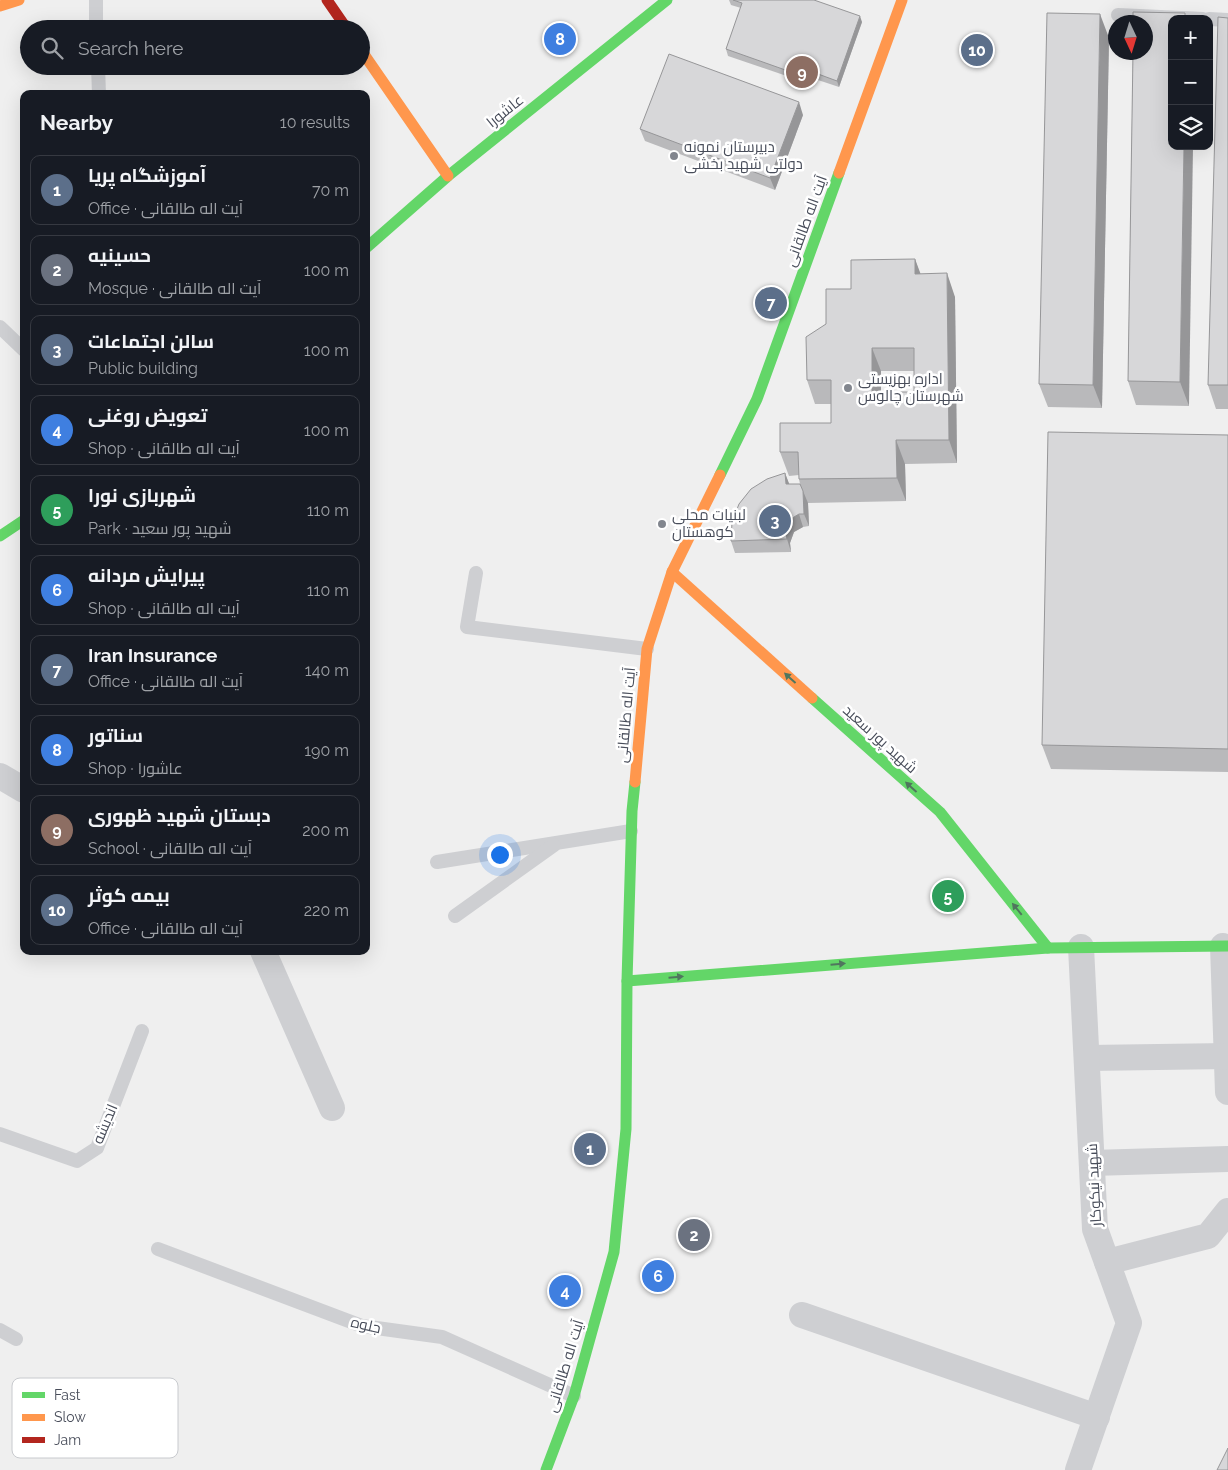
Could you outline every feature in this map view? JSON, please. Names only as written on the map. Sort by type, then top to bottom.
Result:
[{"type":"street","points":[[0,6],[19,0]]},
{"type":"street","points":[[327,0],[340,20]]},
{"type":"street","name":"عاشورا","points":[[370,244],[448,176],[653,5],[667,0]]},
{"type":"street","name":"آیت اله طالقانی","points":[[546,1470],[574,1396],[614,1252],[626,1129],[631,831],[647,649],[672,572],[757,399],[902,0]]},
{"type":"street","points":[[370,63],[448,176]]},
{"type":"street","points":[[0,536],[20,523]]},
{"type":"street","name":"شهید پور سعید","points":[[672,572],[940,812],[1048,948]]},
{"type":"street","points":[[0,776],[20,788]]},
{"type":"street","points":[[627,981],[1048,948],[1226,946],[1228,1092]]},
{"type":"street","name":"شهید نیکوکار","points":[[1078,1470],[1129,1323],[1095,1229],[1081,947]]},
{"type":"street","points":[[265,955],[332,1108]]},
{"type":"street","points":[[1088,1058],[1227,1056]]},
{"type":"street","points":[[1092,1163],[1228,1159]]},
{"type":"street","points":[[1107,1262],[1208,1236],[1228,1211]]},
{"type":"street","points":[[802,1315],[1097,1417]]},
{"type":"lane","points":[[96,0],[96,20]]},
{"type":"lane","points":[[1153,17],[1168,17]]},
{"type":"lane","points":[[1213,19],[1228,20]]},
{"type":"lane","points":[[98,75],[98,90]]},
{"type":"lane","points":[[0,327],[20,346]]},
{"type":"lane","points":[[476,573],[467,627],[647,649]]},
{"type":"lane","points":[[437,862],[631,831]]},
{"type":"lane","points":[[455,916],[556,843]]},
{"type":"lane","name":"اندیشه","points":[[0,1134],[77,1161],[97,1148],[142,1032]]},
{"type":"lane","name":"جلوه","points":[[158,1249],[362,1326],[442,1337],[574,1396]]},
{"type":"lane","points":[[0,1330],[16,1339]]},
{"type":"building","points":[[733,0],[814,0],[860,16],[837,81],[810,71],[808,78],[726,49],[742,3]]},
{"type":"building","points":[[1133,12],[1185,13],[1185,15],[1168,15],[1168,150],[1184,150],[1180,382],[1128,381],[1133,60],[1153,60],[1153,15],[1133,15]]},
{"type":"building","points":[[1047,13],[1100,14],[1093,385],[1039,384]]},
{"type":"building","points":[[1218,17],[1228,18],[1228,385],[1208,385]]},
{"type":"building","points":[[669,54],[799,102],[770,178],[640,129]]},
{"type":"building","name":"اداره بهزیستی شهرستان چالوس","points":[[915,259],[915,274],[947,273],[949,440],[896,440],[897,478],[799,479],[798,452],[780,452],[780,423],[831,423],[831,380],[807,380],[806,337],[826,324],[826,289],[851,289],[851,260]],"holes":[[[872,348],[914,348],[914,392],[872,392]]]},
{"type":"building","points":[[1048,432],[1228,435],[1228,749],[1042,745]]},
{"type":"building","points":[[785,473],[786,484],[800,484],[803,491],[804,514],[799,514],[789,520],[785,530],[787,539],[731,541],[732,522],[739,504],[751,489],[767,479]]},
{"type":"building","points":[[1228,1448],[1228,1470],[1217,1470]]},
{"type":"traffic: fast","points":[[370,244],[448,176],[667,0]]},
{"type":"traffic: fast","points":[[720,475],[757,399],[839,173]]},
{"type":"traffic: fast","points":[[0,536],[20,523]]},
{"type":"traffic: fast","points":[[812,698],[940,812],[1048,948]]},
{"type":"traffic: fast","points":[[546,1470],[574,1396],[614,1252],[626,1129],[627,981],[632,811],[635,782]]},
{"type":"traffic: fast","points":[[627,981],[1048,948],[1228,946]]},
{"type":"traffic: slow","points":[[0,6],[19,0]]},
{"type":"traffic: slow","points":[[839,173],[902,0]]},
{"type":"traffic: slow","points":[[370,63],[448,176]]},
{"type":"traffic: slow","points":[[635,782],[647,649],[672,572],[720,475]]},
{"type":"traffic: slow","points":[[672,572],[812,698]]},
{"type":"traffic: jam","points":[[327,0],[341,20]]},
{"type":"place","name":"سناتور","points":[[560,39]]},
{"type":"place","name":"بیمه کوثر","points":[[977,50]]},
{"type":"place","name":"دبستان شهید ظهوری","points":[[802,72]]},
{"type":"place","name":"دبیرستان نمونه دولتی شهید بخشی","points":[[674,156]]},
{"type":"place","name":"Iran Insurance","points":[[771,303]]},
{"type":"place","name":"اداره بهزیستی شهرستان چالوس","points":[[848,388]]},
{"type":"place","name":"سالن اجتماعات","points":[[775,521]]},
{"type":"place","name":"لبنیات محلی کوهستان","points":[[662,524]]},
{"type":"place","name":"شهربازی نورا","points":[[948,896]]},
{"type":"place","name":"آموزشگاه پریا","points":[[590,1149]]},
{"type":"place","name":"حسینیه","points":[[694,1235]]},
{"type":"place","name":"پیرایش مردانه","points":[[658,1276]]},
{"type":"place","name":"تعویض روغنی","points":[[565,1291]]}]
